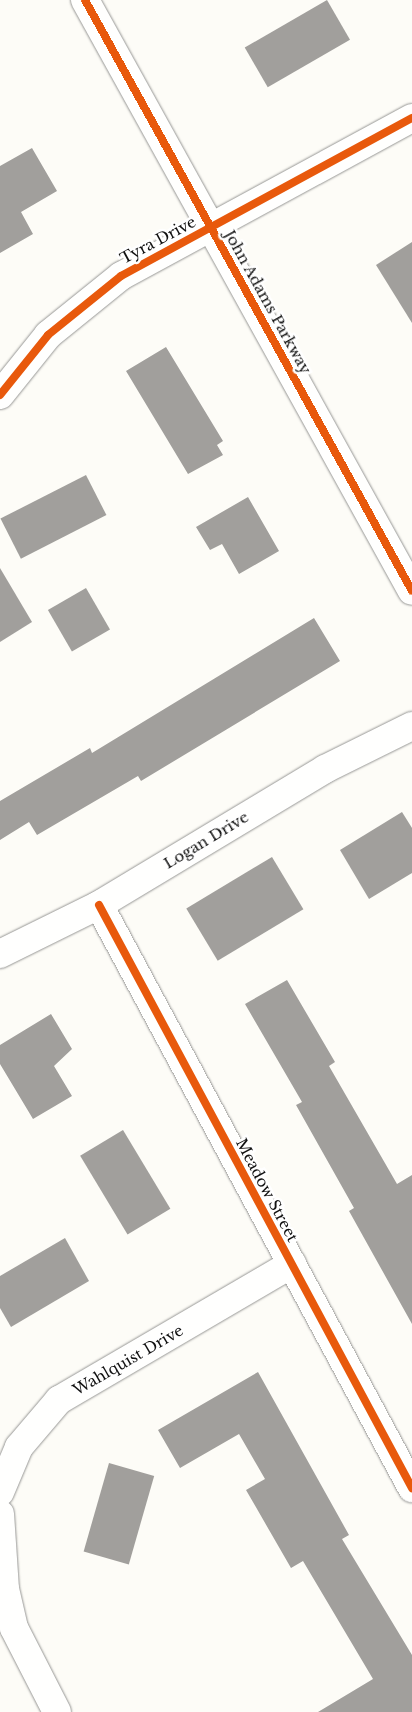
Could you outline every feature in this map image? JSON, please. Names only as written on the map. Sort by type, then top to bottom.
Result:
[{"type":"street","name":"John Adams Parkway","points":[[85,0],[412,591]]},
{"type":"street","name":"Tyra Drive","points":[[0,395],[48,335],[82,303],[121,276],[412,118]]},
{"type":"street","name":"Logan Drive","points":[[0,954],[99,905],[325,770],[412,726]]},
{"type":"street","name":"Meadow Street","points":[[99,905],[412,1488]]},
{"type":"street","name":"Wahlquist Drive","points":[[0,1492],[20,1447],[59,1400],[292,1264]]},
{"type":"street","points":[[0,1514],[4,1590],[14,1628],[57,1712]]},
{"type":"building","points":[[327,0],[350,40],[268,87],[245,48]]},
{"type":"building","points":[[32,148],[57,191],[21,212],[33,234],[0,253],[0,166]]},
{"type":"building","points":[[412,242],[412,323],[376,265]]},
{"type":"building","points":[[166,347],[223,441],[217,445],[223,455],[188,474],[126,371]]},
{"type":"building","points":[[86,475],[106,515],[21,559],[0,519]]},
{"type":"building","points":[[248,497],[279,551],[239,574],[222,544],[210,550],[196,527]]},
{"type":"building","points":[[0,568],[32,622],[0,642]]},
{"type":"building","points":[[86,588],[110,630],[72,652],[48,610]]},
{"type":"building","points":[[314,618],[340,661],[141,781],[138,776],[37,835],[29,822],[0,840],[0,801],[90,748],[92,753]]},
{"type":"building","points":[[402,812],[412,828],[412,873],[369,899],[340,850]]},
{"type":"building","points":[[272,857],[303,909],[218,961],[186,909]]},
{"type":"building","points":[[287,980],[335,1062],[329,1066],[397,1184],[412,1175],[412,1324],[349,1211],[354,1208],[296,1105],[302,1102],[245,1004]]},
{"type":"building","points":[[51,1014],[72,1049],[54,1066],[72,1096],[33,1119],[0,1064],[0,1045]]},
{"type":"building","points":[[123,1130],[170,1209],[128,1235],[80,1156]]},
{"type":"building","points":[[65,1238],[89,1281],[11,1327],[0,1308],[0,1276]]},
{"type":"building","points":[[258,1372],[349,1535],[342,1539],[412,1655],[412,1712],[318,1712],[373,1679],[303,1561],[291,1568],[246,1490],[265,1479],[239,1434],[180,1468],[158,1430]]},
{"type":"building","points":[[109,1463],[154,1476],[129,1564],[84,1551]]},
{"type":"cycle path","points":[[85,0],[412,591]]},
{"type":"cycle path","points":[[0,395],[48,335],[121,276],[412,118]]},
{"type":"cycle path","points":[[99,905],[412,1488]]}]
